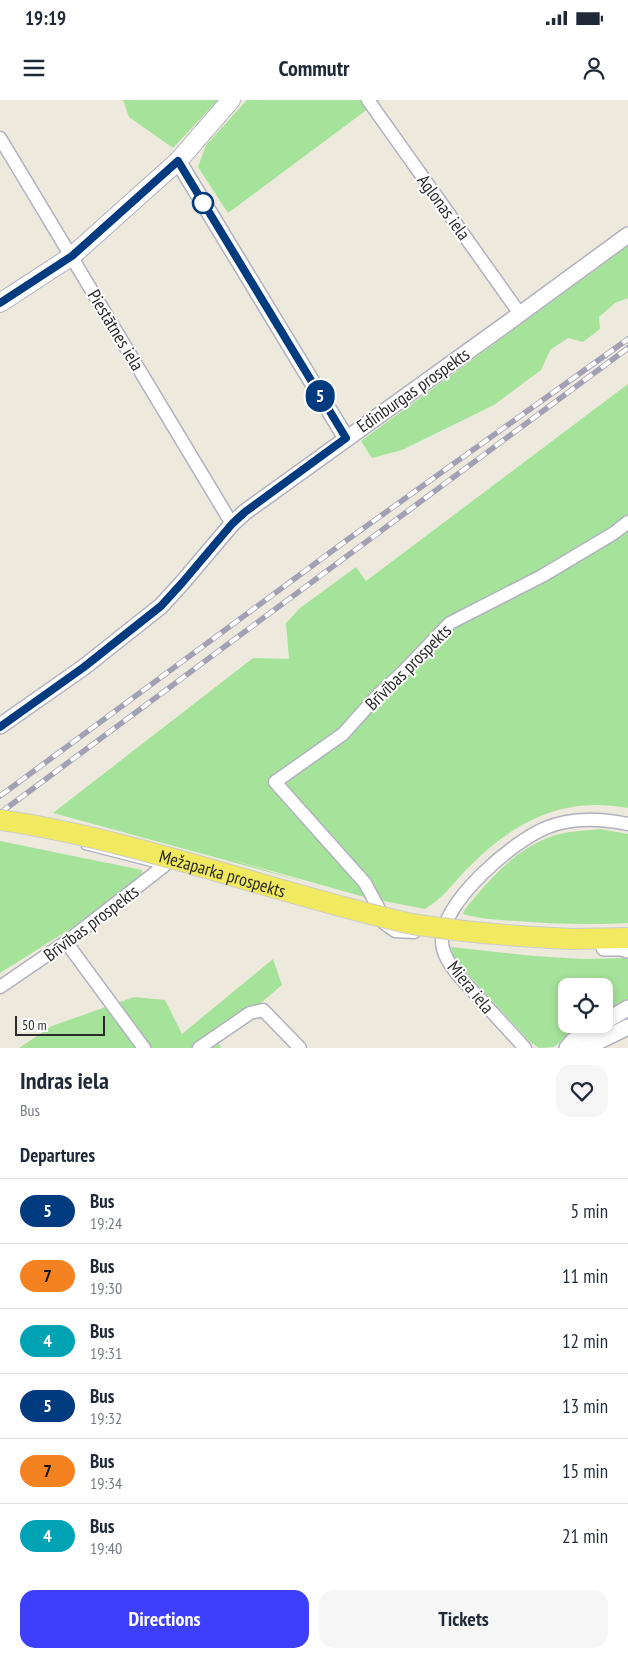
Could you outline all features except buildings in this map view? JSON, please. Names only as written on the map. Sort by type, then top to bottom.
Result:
[{"type":"main road","points":[[0,303],[72,256],[178,161],[231,100]]},
{"type":"main road","name":"Mežaparka prospekts","points":[[0,820],[29,824],[91,838],[405,922],[511,936],[572,939],[628,938]]},
{"type":"street","name":"Aglonas iela","points":[[368,100],[520,314]]},
{"type":"street","name":"Piestātnes iela","points":[[0,138],[232,524]]},
{"type":"street","points":[[178,161],[346,438]]},
{"type":"street","name":"Edinburgas prospekts","points":[[0,726],[84,667],[161,606],[232,524],[245,512],[628,235]]},
{"type":"street","name":"Brīvības prospekts","points":[[375,905],[365,883],[275,782],[344,734],[377,696],[450,623],[542,576],[614,533],[628,522]]},
{"type":"street","points":[[442,941],[446,923],[457,903],[478,877],[496,860],[532,835],[549,826],[578,820],[592,819],[628,824]]},
{"type":"street","name":"Brīvības prospekts","points":[[0,987],[168,868]]},
{"type":"street","points":[[375,905],[384,923]]},
{"type":"street","name":"Miera iela","points":[[375,905],[392,912],[418,932]]},
{"type":"street","name":"Miera iela","points":[[384,923],[395,931],[418,932],[442,941],[444,953],[458,975],[525,1048]]},
{"type":"street","name":"Mežaparka prospekts","points":[[572,939],[590,948],[621,948],[628,950]]},
{"type":"street","points":[[66,942],[144,1048]]},
{"type":"street","points":[[613,1017],[628,1008]]},
{"type":"street","points":[[199,1048],[250,1013],[264,1010],[300,1048]]},
{"type":"street","points":[[585,1048],[628,1027]]},
{"type":"street","points":[[567,1048],[573,1041],[586,1033]]},
{"type":"lane","points":[[78,827],[344,900]]},
{"type":"lane","points":[[73,843],[168,868]]},
{"type":"lane","name":"Brīvības prospekts","points":[[168,868],[179,855]]},
{"type":"lane","points":[[260,892],[384,923]]},
{"type":"green space","points":[[123,100],[218,100],[173,148],[129,117]]},
{"type":"green space","points":[[247,100],[380,100],[228,213],[198,167],[206,145]]},
{"type":"green space","points":[[628,246],[628,298],[615,303],[599,317],[600,329],[583,342],[568,338],[550,350],[541,370],[494,405],[402,450],[372,458],[361,441]]},
{"type":"green space","points":[[628,384],[628,808],[603,805],[580,806],[558,810],[538,817],[518,827],[499,840],[481,855],[442,896],[425,909],[368,898],[229,859],[305,882],[53,813],[253,658],[289,659],[286,623],[300,608],[356,567],[366,581]]},
{"type":"green space","points":[[600,829],[628,834],[628,923],[544,923],[489,919],[463,914],[483,887],[524,850],[556,835]]},
{"type":"green space","points":[[0,841],[142,870],[140,885],[0,973]]},
{"type":"green space","points":[[451,947],[534,956],[583,959],[628,958],[628,1002],[613,1011],[613,978],[558,978],[558,1033],[577,1033],[553,1047],[539,1048],[529,1041],[454,959]]},
{"type":"green space","points":[[273,959],[282,985],[217,1040],[221,1048],[19,1048],[52,1026],[134,997],[165,1000],[182,1034]]},
{"type":"railway","points":[[0,796],[347,540],[628,339]]},
{"type":"railway","points":[[0,813],[628,348]]},
{"type":"bus line","name":"5","points":[[0,303],[72,256],[178,161],[346,438],[245,512],[232,524],[161,606],[84,667],[0,727]]}]
